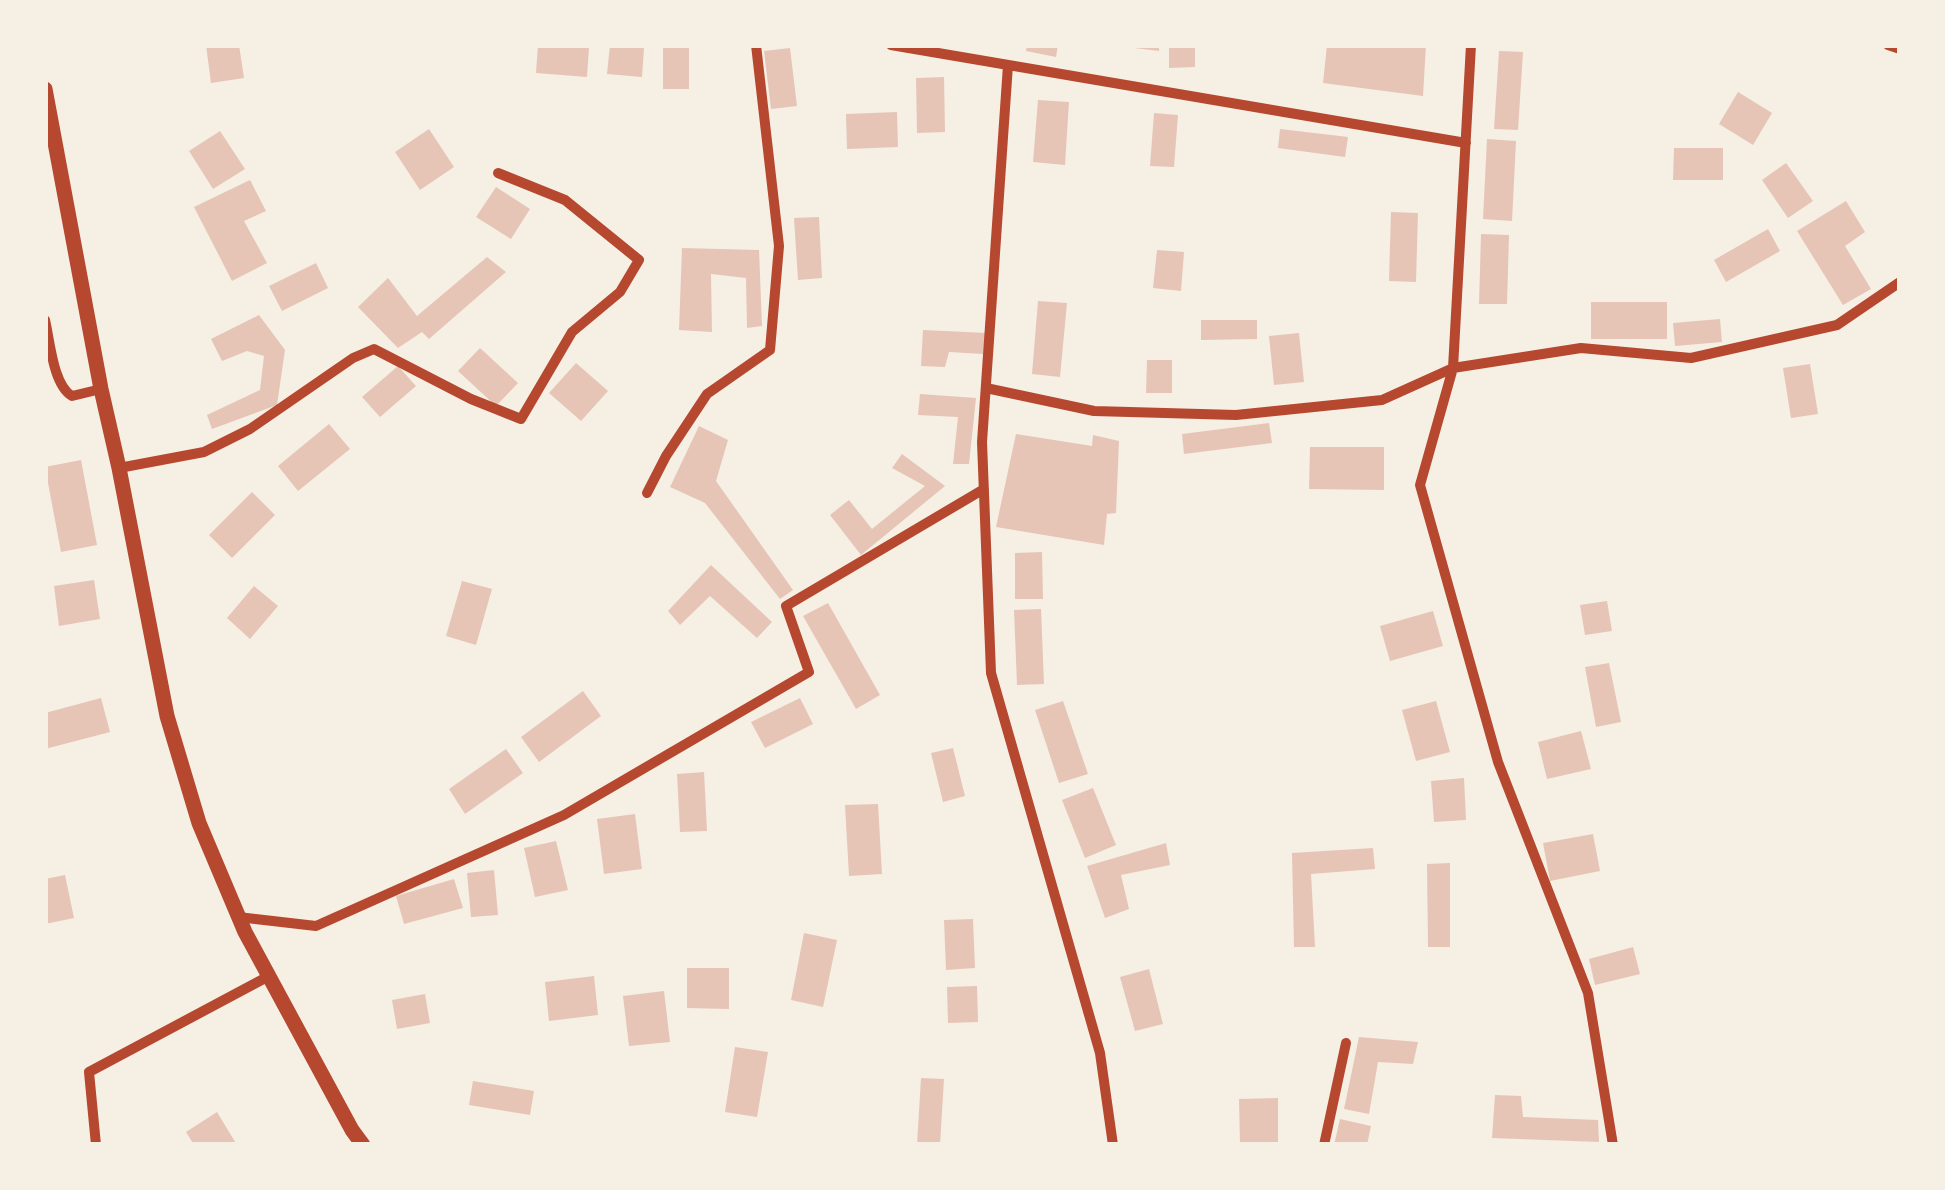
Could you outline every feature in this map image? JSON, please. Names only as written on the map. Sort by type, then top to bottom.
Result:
[{"type":"main road","points":[[45,89],[168,716],[199,823],[238,917],[268,976],[363,1145]]},
{"type":"street","points":[[647,493],[707,394],[770,350],[779,246],[756,45]]},
{"type":"street","points":[[891,45],[1466,144]]},
{"type":"street","points":[[1471,45],[1453,368],[1420,486],[1498,762],[1588,993],[1613,1145]]},
{"type":"street","points":[[1888,45],[1900,49]]},
{"type":"street","points":[[1008,65],[982,442],[992,674],[1100,1053],[1113,1145]]},
{"type":"street","points":[[119,468],[204,452],[250,429],[354,358],[374,349],[471,399],[521,419],[572,332],[620,292],[640,260],[564,200],[498,173]]},
{"type":"street","points":[[986,388],[1094,411],[1236,416],[1382,400],[1453,368],[1581,348],[1690,358],[1837,326],[1900,282]]},
{"type":"street","points":[[45,320],[63,391],[72,396],[101,389]]},
{"type":"street","points":[[238,917],[316,926],[564,815],[661,760],[809,672],[786,606],[984,489]]},
{"type":"street","points":[[96,1145],[89,1072],[268,976]]},
{"type":"street","points":[[1324,1145],[1346,1043]]},
{"type":"building","points":[[206,45],[239,45],[244,78],[211,83]]},
{"type":"building","points":[[538,45],[589,47],[587,77],[536,73]]},
{"type":"building","points":[[610,45],[644,48],[642,77],[607,74]]},
{"type":"building","points":[[663,45],[689,45],[689,89],[663,89]]},
{"type":"building","points":[[1027,45],[1058,45],[1056,57],[1026,51]]},
{"type":"building","points":[[1159,45],[1159,51],[1126,47]]},
{"type":"building","points":[[1169,45],[1195,45],[1195,67],[1169,68]]},
{"type":"building","points":[[1327,45],[1426,45],[1423,96],[1323,83]]},
{"type":"building","points":[[790,48],[797,106],[771,109],[764,51]]},
{"type":"building","points":[[1499,51],[1523,52],[1518,130],[1494,129]]},
{"type":"building","points":[[944,77],[945,132],[917,133],[916,78]]},
{"type":"building","points":[[1738,92],[1772,113],[1753,145],[1719,124]]},
{"type":"building","points":[[1038,100],[1069,102],[1065,165],[1033,162]]},
{"type":"building","points":[[897,112],[898,147],[847,149],[846,114]]},
{"type":"building","points":[[1154,113],[1178,115],[1174,167],[1150,166]]},
{"type":"building","points":[[429,129],[454,167],[420,190],[395,152]]},
{"type":"building","points":[[1280,129],[1348,137],[1345,157],[1278,148]]},
{"type":"building","points":[[220,131],[245,169],[213,189],[189,151]]},
{"type":"building","points":[[1487,139],[1516,141],[1512,221],[1483,219]]},
{"type":"building","points":[[1674,148],[1723,148],[1723,180],[1673,180]]},
{"type":"building","points":[[1786,163],[1813,201],[1788,218],[1762,180]]},
{"type":"building","points":[[250,180],[266,211],[244,221],[267,263],[232,281],[194,207]]},
{"type":"building","points":[[496,187],[530,209],[511,239],[476,217]]},
{"type":"building","points":[[1846,201],[1865,232],[1845,246],[1871,289],[1843,305],[1797,231]]},
{"type":"building","points":[[1391,212],[1418,213],[1416,282],[1389,281]]},
{"type":"building","points":[[819,217],[822,278],[798,280],[794,218]]},
{"type":"building","points":[[1768,229],[1780,251],[1726,282],[1714,260]]},
{"type":"building","points":[[1481,234],[1509,235],[1507,304],[1479,304]]},
{"type":"building","points":[[682,248],[759,250],[762,326],[747,328],[746,278],[711,274],[712,332],[679,330]]},
{"type":"building","points":[[1157,250],[1184,252],[1181,291],[1153,288]]},
{"type":"building","points":[[487,257],[506,272],[429,339],[422,332],[398,348],[358,307],[388,278],[417,316]]},
{"type":"building","points":[[316,263],[328,288],[282,311],[269,286]]},
{"type":"building","points":[[1038,301],[1067,303],[1060,377],[1032,374]]},
{"type":"building","points":[[1591,302],[1667,302],[1667,339],[1591,339]]},
{"type":"building","points":[[259,315],[285,350],[277,405],[212,429],[207,415],[260,390],[264,356],[247,351],[222,361],[211,339]]},
{"type":"building","points":[[1720,319],[1722,342],[1675,346],[1673,323]]},
{"type":"building","points":[[1201,320],[1257,320],[1257,339],[1201,340]]},
{"type":"building","points":[[923,330],[987,333],[983,354],[949,352],[945,367],[921,366]]},
{"type":"building","points":[[1299,333],[1304,382],[1274,385],[1269,336]]},
{"type":"building","points":[[480,348],[518,383],[496,406],[458,371]]},
{"type":"building","points":[[1147,360],[1172,360],[1172,393],[1146,393]]},
{"type":"building","points":[[576,363],[608,391],[581,421],[549,393]]},
{"type":"building","points":[[1810,364],[1818,414],[1791,418],[1783,368]]},
{"type":"building","points":[[398,366],[416,386],[380,417],[362,397]]},
{"type":"building","points":[[920,394],[976,398],[969,464],[953,464],[958,417],[918,415]]},
{"type":"building","points":[[1269,423],[1272,443],[1184,454],[1182,434]]},
{"type":"building","points":[[329,424],[350,449],[298,491],[278,466]]},
{"type":"building","points":[[699,426],[728,440],[716,481],[793,590],[780,599],[705,503],[670,487]]},
{"type":"building","points":[[1016,434],[1092,446],[1093,435],[1119,441],[1116,513],[1107,514],[1104,545],[996,527]]},
{"type":"building","points":[[1310,447],[1384,447],[1384,490],[1309,489]]},
{"type":"building","points":[[902,454],[945,486],[861,555],[830,515],[849,500],[872,529],[925,486],[892,468]]},
{"type":"building","points":[[81,460],[97,545],[61,552],[45,467]]},
{"type":"building","points":[[252,492],[275,515],[232,558],[209,535]]},
{"type":"building","points":[[1042,552],[1043,599],[1015,599],[1015,553]]},
{"type":"building","points":[[711,565],[772,622],[757,638],[710,596],[680,625],[668,611]]},
{"type":"building","points":[[94,580],[100,619],[59,626],[54,586]]},
{"type":"building","points":[[462,581],[492,589],[476,645],[446,636]]},
{"type":"building","points":[[254,586],[278,606],[250,639],[227,618]]},
{"type":"building","points":[[1607,601],[1612,631],[1585,635],[1580,605]]},
{"type":"building","points":[[828,603],[880,695],[856,709],[803,616]]},
{"type":"building","points":[[1041,609],[1044,684],[1017,685],[1014,610]]},
{"type":"building","points":[[1433,611],[1443,646],[1390,661],[1380,626]]},
{"type":"building","points":[[1609,663],[1621,722],[1596,727],[1585,667]]},
{"type":"building","points":[[583,691],[601,716],[539,762],[521,737]]},
{"type":"building","points":[[101,698],[110,732],[45,749],[45,713]]},
{"type":"building","points":[[800,698],[813,724],[765,748],[751,722]]},
{"type":"building","points":[[1063,701],[1088,774],[1059,783],[1035,710]]},
{"type":"building","points":[[1436,701],[1450,752],[1416,761],[1402,710]]},
{"type":"building","points":[[1581,731],[1591,769],[1547,779],[1538,742]]},
{"type":"building","points":[[953,748],[965,796],[943,802],[931,753]]},
{"type":"building","points":[[506,749],[523,773],[465,814],[449,789]]},
{"type":"building","points":[[704,772],[707,831],[680,832],[677,774]]},
{"type":"building","points":[[1464,778],[1466,820],[1434,822],[1431,781]]},
{"type":"building","points":[[1093,788],[1116,845],[1085,858],[1062,800]]},
{"type":"building","points":[[878,804],[882,874],[849,876],[845,805]]},
{"type":"building","points":[[635,814],[642,869],[604,874],[597,819]]},
{"type":"building","points":[[1593,834],[1600,871],[1550,881],[1543,843]]},
{"type":"building","points":[[556,841],[568,890],[535,897],[524,848]]},
{"type":"building","points":[[1166,843],[1170,865],[1121,875],[1129,909],[1105,918],[1087,866]]},
{"type":"building","points":[[1373,848],[1375,869],[1311,874],[1315,947],[1294,947],[1292,853]]},
{"type":"building","points":[[1450,863],[1450,947],[1428,947],[1427,864]]},
{"type":"building","points":[[494,870],[498,915],[471,917],[467,873]]},
{"type":"building","points":[[65,875],[74,918],[45,924],[45,879]]},
{"type":"building","points":[[454,879],[463,908],[404,924],[396,896]]},
{"type":"building","points":[[973,919],[975,968],[946,970],[944,920]]},
{"type":"building","points":[[804,933],[837,940],[823,1007],[791,1000]]},
{"type":"building","points":[[1633,947],[1640,974],[1595,985],[1589,959]]},
{"type":"building","points":[[687,968],[729,968],[729,1009],[687,1008]]},
{"type":"building","points":[[1149,969],[1163,1024],[1135,1031],[1120,977]]},
{"type":"building","points":[[594,976],[598,1015],[549,1021],[545,982]]},
{"type":"building","points":[[977,986],[978,1022],[948,1023],[947,987]]},
{"type":"building","points":[[664,991],[670,1042],[629,1046],[623,996]]},
{"type":"building","points":[[425,994],[430,1023],[397,1029],[392,1000]]},
{"type":"building","points":[[1359,1037],[1418,1042],[1413,1064],[1378,1062],[1369,1114],[1344,1109]]},
{"type":"building","points":[[735,1047],[768,1052],[757,1117],[725,1112]]},
{"type":"building","points":[[921,1078],[944,1079],[940,1145],[917,1145]]},
{"type":"building","points":[[473,1081],[534,1091],[530,1115],[469,1105]]},
{"type":"building","points":[[1495,1095],[1521,1096],[1523,1117],[1598,1120],[1599,1142],[1492,1138]]},
{"type":"building","points":[[1278,1098],[1278,1145],[1240,1145],[1239,1099]]},
{"type":"building","points":[[217,1112],[237,1145],[194,1145],[186,1132]]},
{"type":"building","points":[[1340,1119],[1371,1126],[1367,1145],[1334,1145]]}]
